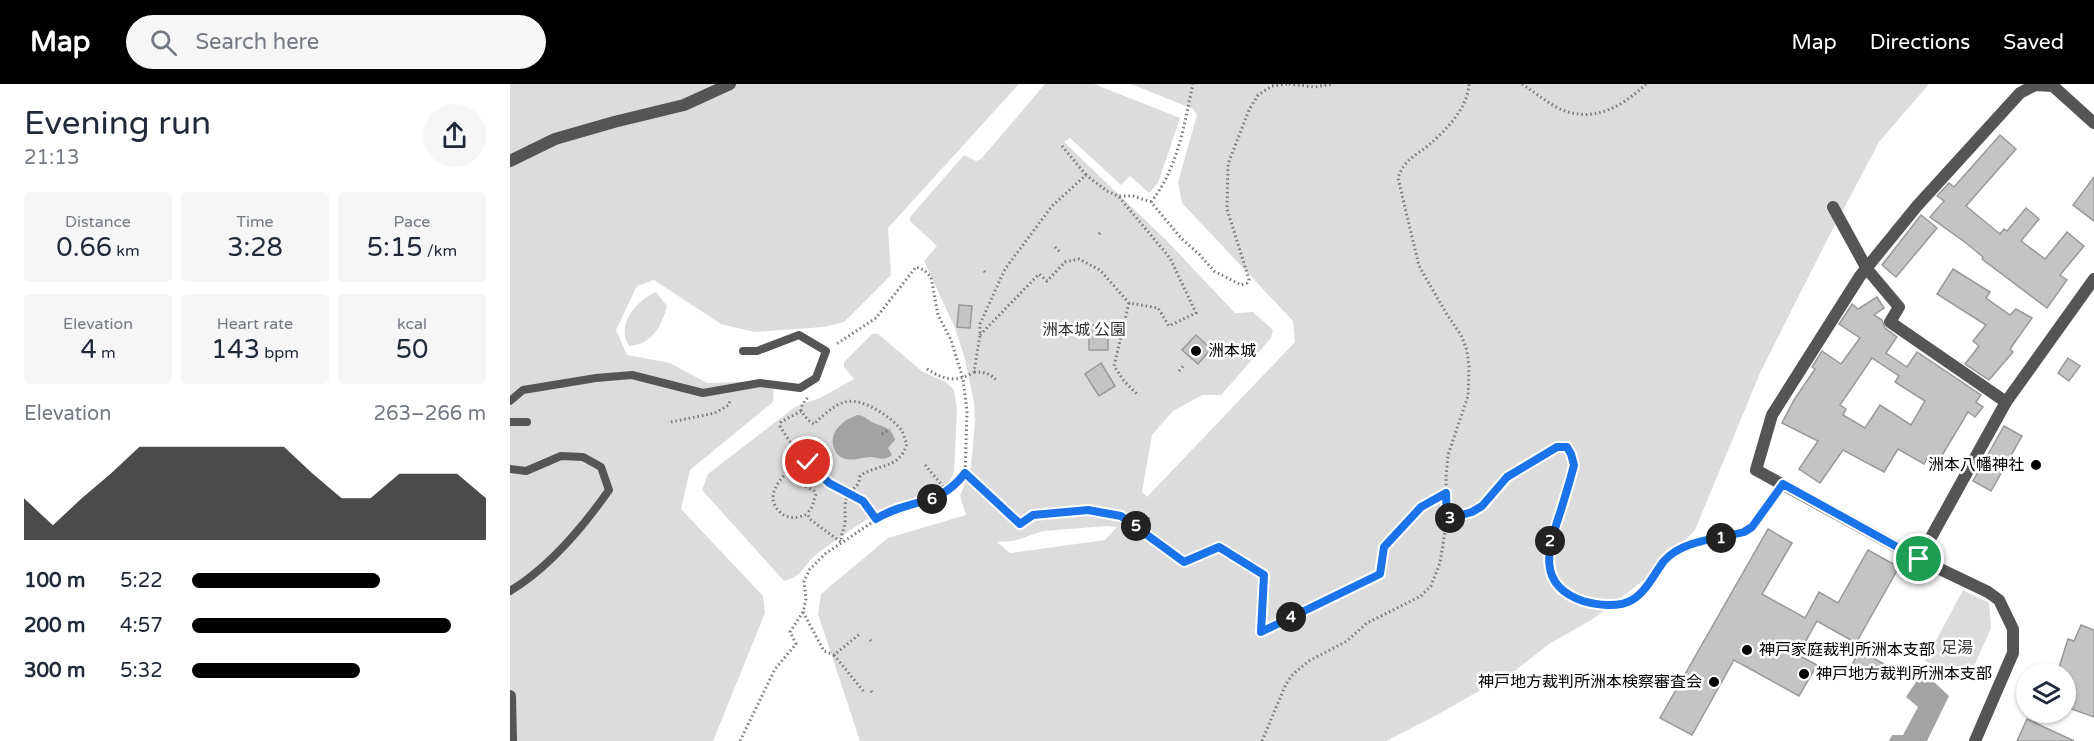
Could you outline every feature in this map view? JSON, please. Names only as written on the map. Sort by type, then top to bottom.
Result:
[{"type":"street","points":[[510,161],[555,139],[684,105],[730,84]]},
{"type":"street","points":[[1975,741],[2013,652],[2013,629],[1999,600],[1988,592],[1919,559],[1756,470],[1772,415],[1860,276],[1917,206],[2020,93],[2035,85],[2053,86],[2094,123]]},
{"type":"street","points":[[1833,207],[1867,269],[1899,307],[1890,322],[2006,402]]},
{"type":"street","points":[[1919,559],[2006,402],[2094,279]]},
{"type":"street","points":[[510,696],[511,741]]},
{"type":"lane","points":[[510,401],[523,390],[596,378],[632,375],[704,393],[760,383],[801,388],[816,378],[826,351],[799,335],[757,351],[744,351]]},
{"type":"lane","points":[[510,422],[527,422]]},
{"type":"lane","points":[[510,469],[526,471],[561,456],[583,457],[601,467],[609,490],[590,517],[559,549],[525,582],[510,591]]},
{"type":"path","points":[[1151,202],[1169,175],[1184,129],[1193,84]]},
{"type":"path","points":[[1062,146],[1086,175],[1107,191],[1118,196],[1133,196],[1151,202],[1181,238],[1214,271],[1241,285],[1249,280],[1227,209],[1228,164],[1249,110],[1258,96],[1272,86],[1289,84],[1314,87],[1334,84]]},
{"type":"path","points":[[1262,741],[1286,684],[1300,668],[1347,641],[1367,624],[1421,596],[1431,586],[1440,563],[1447,519],[1448,455],[1468,396],[1467,350],[1461,335],[1419,266],[1398,178],[1401,168],[1414,154],[1429,144],[1454,119],[1466,101],[1468,84]]},
{"type":"path","points":[[1522,84],[1558,108],[1584,116],[1595,115],[1613,108],[1636,94],[1646,84]]},
{"type":"path","points":[[974,372],[980,324],[1005,269],[1052,206],[1086,175]]},
{"type":"path","points":[[980,335],[1039,274],[1047,281],[1065,262],[1078,259],[1100,270],[1129,303],[1158,308],[1170,326],[1196,313],[1170,258],[1118,196]]},
{"type":"path","points":[[1055,248],[1060,252]]},
{"type":"path","points":[[740,741],[775,669],[796,644],[790,632],[803,612],[806,599],[804,581],[810,569],[841,542],[876,519],[890,511],[934,499],[955,486],[965,473],[967,411],[963,379],[951,340],[938,315],[931,277],[924,270],[916,267],[876,318],[826,351]]},
{"type":"path","points":[[1129,303],[1114,366],[1124,381],[1138,395]]},
{"type":"path","points":[[1179,371],[1184,365]]},
{"type":"path","points":[[927,369],[951,380],[963,379],[974,372],[986,372],[998,382]]},
{"type":"path","points":[[671,422],[725,409],[729,405],[732,388]]},
{"type":"path","points":[[802,405],[801,411],[814,424],[823,415],[846,402],[857,402],[873,407],[902,431],[907,444],[904,453],[888,465],[866,471],[860,476],[855,489],[849,493],[843,510],[845,523],[841,542]]},
{"type":"path","points":[[801,411],[781,422],[780,426],[801,455],[829,483],[863,501],[876,519]]},
{"type":"path","points":[[882,434],[890,429]]},
{"type":"path","points":[[1447,519],[1477,509],[1492,496],[1507,477],[1557,447],[1567,447],[1574,465],[1550,544],[1548,565],[1553,579],[1563,591],[1590,603],[1616,605],[1632,600],[1644,589],[1665,560],[1683,547],[1744,532],[1752,527],[1783,484]]},
{"type":"path","points":[[793,467],[802,484],[814,490],[816,494],[812,507],[807,514],[799,518],[780,513],[774,502],[773,494],[776,486],[801,455]]},
{"type":"path","points":[[926,465],[947,491]]},
{"type":"path","points":[[965,473],[1020,524],[1033,515],[1088,510],[1151,519]]},
{"type":"path","points":[[1121,516],[1184,562],[1219,547],[1264,575],[1261,632],[1380,574],[1384,547],[1421,507],[1446,493]]},
{"type":"path","points":[[807,514],[811,520],[841,542]]},
{"type":"path","points":[[803,612],[824,651],[834,655],[864,692]]},
{"type":"path","points":[[834,655],[861,633]]},
{"type":"green space","points":[[510,84],[1019,84],[888,228],[891,275],[844,322],[824,327],[754,332],[721,324],[654,280],[637,286],[616,330],[627,355],[670,363],[707,383],[774,381],[773,402],[690,470],[681,509],[763,596],[765,613],[713,741],[510,741]]},
{"type":"green space","name":"洲本城 公園","points":[[1045,84],[1094,84],[1180,118],[1158,183],[1149,193],[1130,176],[1121,185],[1070,138],[1064,142],[1165,239],[1235,313],[1253,312],[1273,330],[1271,338],[1221,395],[1202,395],[1173,411],[1152,435],[1142,492],[1147,497],[1295,342],[1293,321],[1182,203],[1178,182],[1197,115],[1193,109],[1131,84],[1929,84],[1879,142],[1825,244],[1760,373],[1695,530],[1652,574],[1593,619],[1549,644],[1516,670],[1386,741],[860,741],[818,614],[821,594],[888,538],[966,515],[960,496],[971,467],[975,422],[974,403],[965,359],[955,328],[924,261],[937,246],[910,221],[910,217],[964,155],[976,161],[981,159]],"holes":[[[1117,527],[1105,540],[1010,553],[997,542],[1014,541],[1043,531]]]},
{"type":"green space","points":[[656,292],[667,306],[659,327],[644,342],[629,346],[625,338],[626,321],[635,307]]},
{"type":"green space","points":[[872,334],[878,334],[923,372],[946,382],[954,390],[957,409],[954,472],[943,488],[926,496],[897,503],[879,512],[818,553],[796,576],[784,581],[702,490],[708,474],[795,407],[820,398],[854,379],[844,367],[844,362]]},
{"type":"green space","name":"足湯","points":[[1963,590],[1989,603],[1991,628],[1971,673],[1966,678],[1925,661]]},
{"type":"shaded area","points":[[858,415],[891,432],[895,440],[888,448],[892,455],[885,459],[871,457],[850,460],[837,454],[833,442],[835,432],[843,423]]},
{"type":"shaded area","points":[[1920,676],[1934,682],[1949,696],[1927,741],[1889,741],[1892,735],[1903,735],[1918,707],[1906,697]]},
{"type":"building","points":[[2000,135],[2016,149],[1966,206],[2000,234],[2004,229],[2007,231],[2026,208],[2039,219],[2021,241],[2045,259],[2067,232],[2084,246],[2060,275],[2067,280],[2047,308],[1930,217],[1944,201],[1937,196],[1949,183],[1954,187]]},
{"type":"building","points":[[2094,177],[2094,221],[2073,205]]},
{"type":"building","points":[[1921,215],[1937,228],[1896,277],[1882,265]]},
{"type":"building","points":[[1953,269],[1990,292],[1986,298],[2010,315],[2016,309],[2032,318],[2010,349],[2013,352],[1989,380],[1965,364],[1979,346],[1973,341],[1986,325],[1937,294]]},
{"type":"building","points":[[1877,297],[1884,308],[1874,315],[1882,320],[1885,328],[1897,337],[1886,353],[1907,367],[1917,352],[1981,395],[1976,402],[1983,407],[1975,417],[1968,412],[1938,462],[1928,457],[1924,464],[1898,449],[1884,472],[1843,450],[1820,483],[1799,469],[1818,441],[1782,423],[1815,369],[1812,367],[1822,351],[1841,364],[1860,338],[1839,324],[1852,304],[1858,309]],"holes":[[[1872,358],[1899,376],[1895,382],[1925,401],[1911,425],[1880,405],[1865,428],[1843,415],[1846,409],[1840,405]]]},
{"type":"building","points":[[959,305],[972,306],[970,328],[957,327]]},
{"type":"building","points":[[1089,325],[1108,326],[1108,350],[1089,350]]},
{"type":"building","points":[[1196,335],[1211,349],[1198,364],[1182,350]]},
{"type":"building","points":[[2068,358],[2080,366],[2069,381],[2058,373]]},
{"type":"building","points":[[1101,363],[1115,386],[1099,396],[1085,374]]},
{"type":"building","points":[[2004,426],[2022,436],[1991,491],[1973,481]]},
{"type":"building","points":[[1768,529],[1792,543],[1762,594],[1805,618],[1819,592],[1838,603],[1868,550],[1899,567],[1856,643],[1817,621],[1798,655],[1817,665],[1799,696],[1734,660],[1692,735],[1660,718]]},
{"type":"building","points":[[2081,625],[2094,630],[2094,717],[2076,711],[2076,663],[2060,663],[2068,639],[2074,641]]},
{"type":"building","points":[[1860,651],[1884,664],[1875,679],[1851,666]]},
{"type":"building","points":[[2025,723],[2036,723],[2074,741],[2017,741]]},
{"type":"place","name":"洲本城","points":[[1196,351]]},
{"type":"place","name":"洲本八幡神社","points":[[2036,465]]},
{"type":"place","name":"神戸家庭裁判所洲本支部","points":[[1747,650]]},
{"type":"place","name":"神戸地方裁判所洲本支部","points":[[1804,674]]},
{"type":"place","name":"神戸地方裁判所洲本検察審査会","points":[[1714,682]]},
{"type":"route","points":[[808,462],[829,483],[863,501],[876,519],[890,511],[934,499],[955,486],[965,473],[1020,524],[1033,515],[1088,510],[1121,516],[1184,562],[1219,547],[1264,575],[1261,632],[1380,574],[1384,547],[1421,507],[1446,493],[1447,519],[1472,512],[1492,496],[1507,477],[1557,447],[1567,447],[1574,465],[1550,544],[1548,565],[1553,579],[1563,591],[1577,599],[1590,603],[1616,605],[1632,600],[1644,589],[1665,560],[1673,553],[1683,547],[1744,532],[1752,527],[1783,484],[1919,559]]}]
